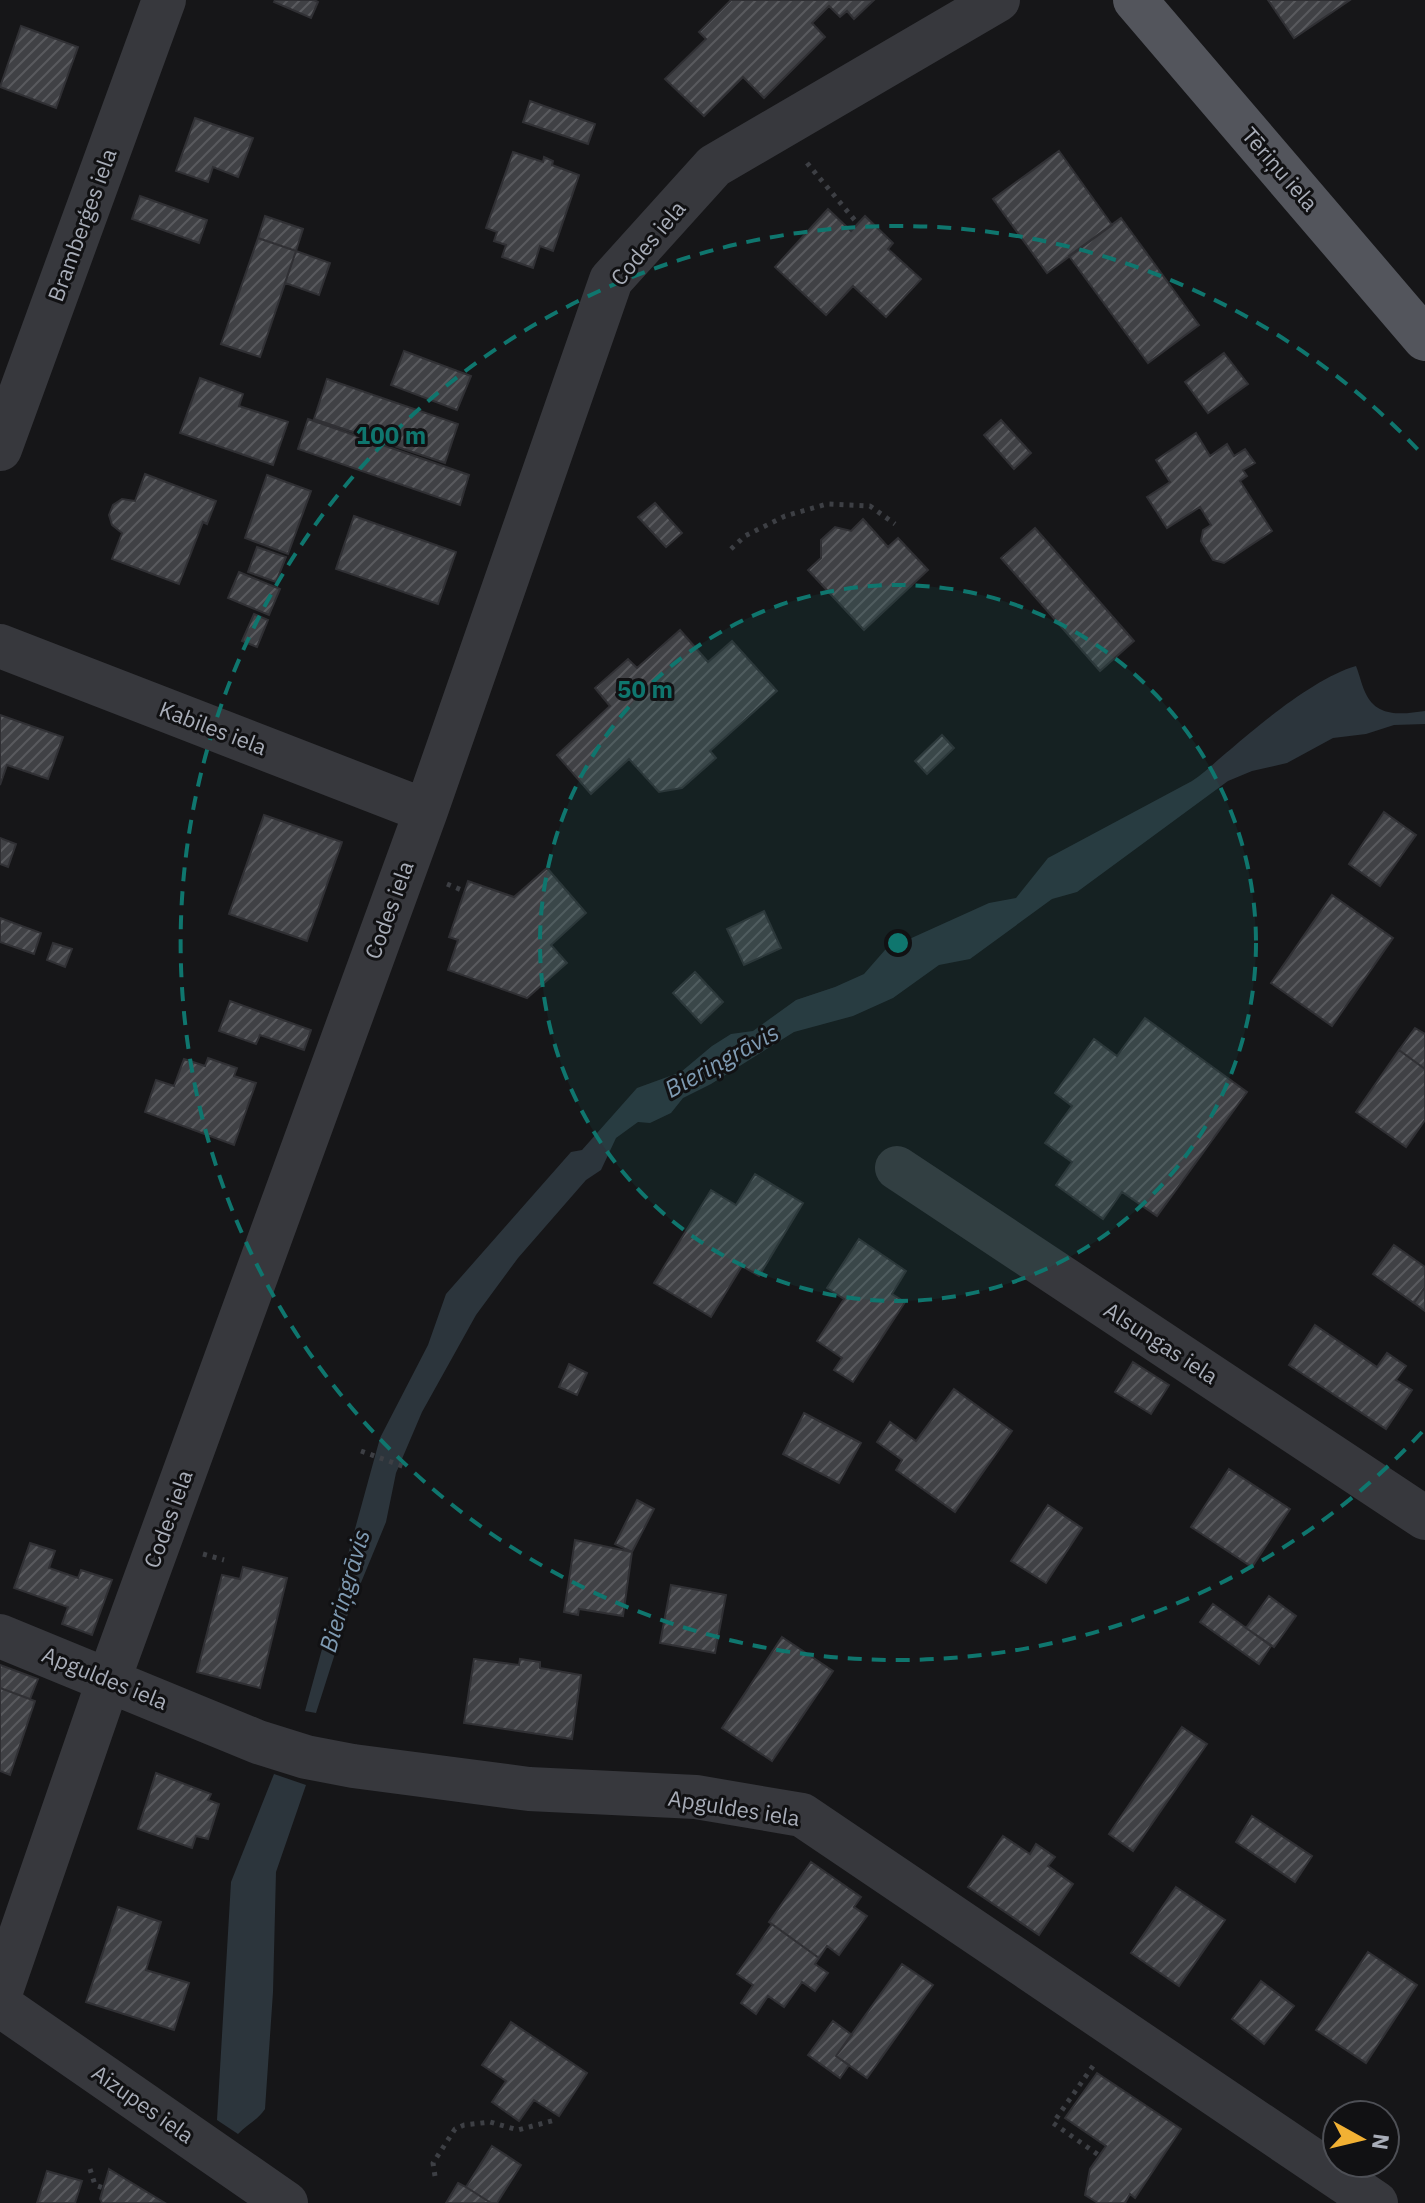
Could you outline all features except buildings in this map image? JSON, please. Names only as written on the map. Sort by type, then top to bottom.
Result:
[{"type":"main road","name":"Tēriņu iela","points":[[1135,0],[1425,339]]},
{"type":"street","name":"Bramberģes iela","points":[[0,449],[164,0]]},
{"type":"street","name":"Codes iela","points":[[0,1994],[109,1679],[426,811],[611,280],[714,166],[998,0]]},
{"type":"street","name":"Kabiles iela","points":[[0,646],[426,811]]},
{"type":"street","name":"Alsungas iela","points":[[897,1168],[1425,1518]]},
{"type":"street","name":"Apguldes iela","points":[[0,1636],[258,1742],[306,1757],[529,1789],[696,1797],[802,1815],[1376,2203]]},
{"type":"street","name":"Aizupes iela","points":[[0,2005],[286,2203]]},
{"type":"path","points":[[786,124],[811,170],[858,224]]},
{"type":"path","points":[[731,549],[745,536],[785,516],[827,504],[870,506],[895,524]]},
{"type":"path","points":[[361,1451],[405,1467]]},
{"type":"path","points":[[1100,2156],[1053,2123],[1118,2029]]},
{"type":"path","points":[[435,2176],[433,2163],[455,2129],[490,2122],[518,2130],[555,2120]]},
{"type":"path","points":[[90,2169],[95,2185],[104,2188]]},
{"type":"water","name":"Bieriņgrāvis","points":[[1356,666],[1365,693],[1372,703],[1393,713],[1425,711],[1425,724],[1394,725],[1366,734],[1333,738],[1287,763],[1252,771],[1228,781],[1077,892],[1052,899],[970,959],[939,965],[893,998],[853,1016],[794,1032],[683,1098],[671,1113],[650,1123],[638,1122],[616,1138],[601,1170],[586,1180],[518,1258],[476,1315],[422,1412],[396,1473],[386,1522],[346,1619],[316,1713],[305,1711],[380,1438],[428,1345],[446,1294],[571,1152],[582,1150],[637,1088],[681,1072],[731,1034],[753,1031],[796,1000],[864,974],[885,950],[989,903],[1016,898],[1048,858],[1192,781],[1290,702],[1324,680]]},
{"type":"water","points":[[274,1774],[306,1785],[276,1872],[273,1992],[265,2109],[238,2134],[217,2120],[231,1882]]}]
